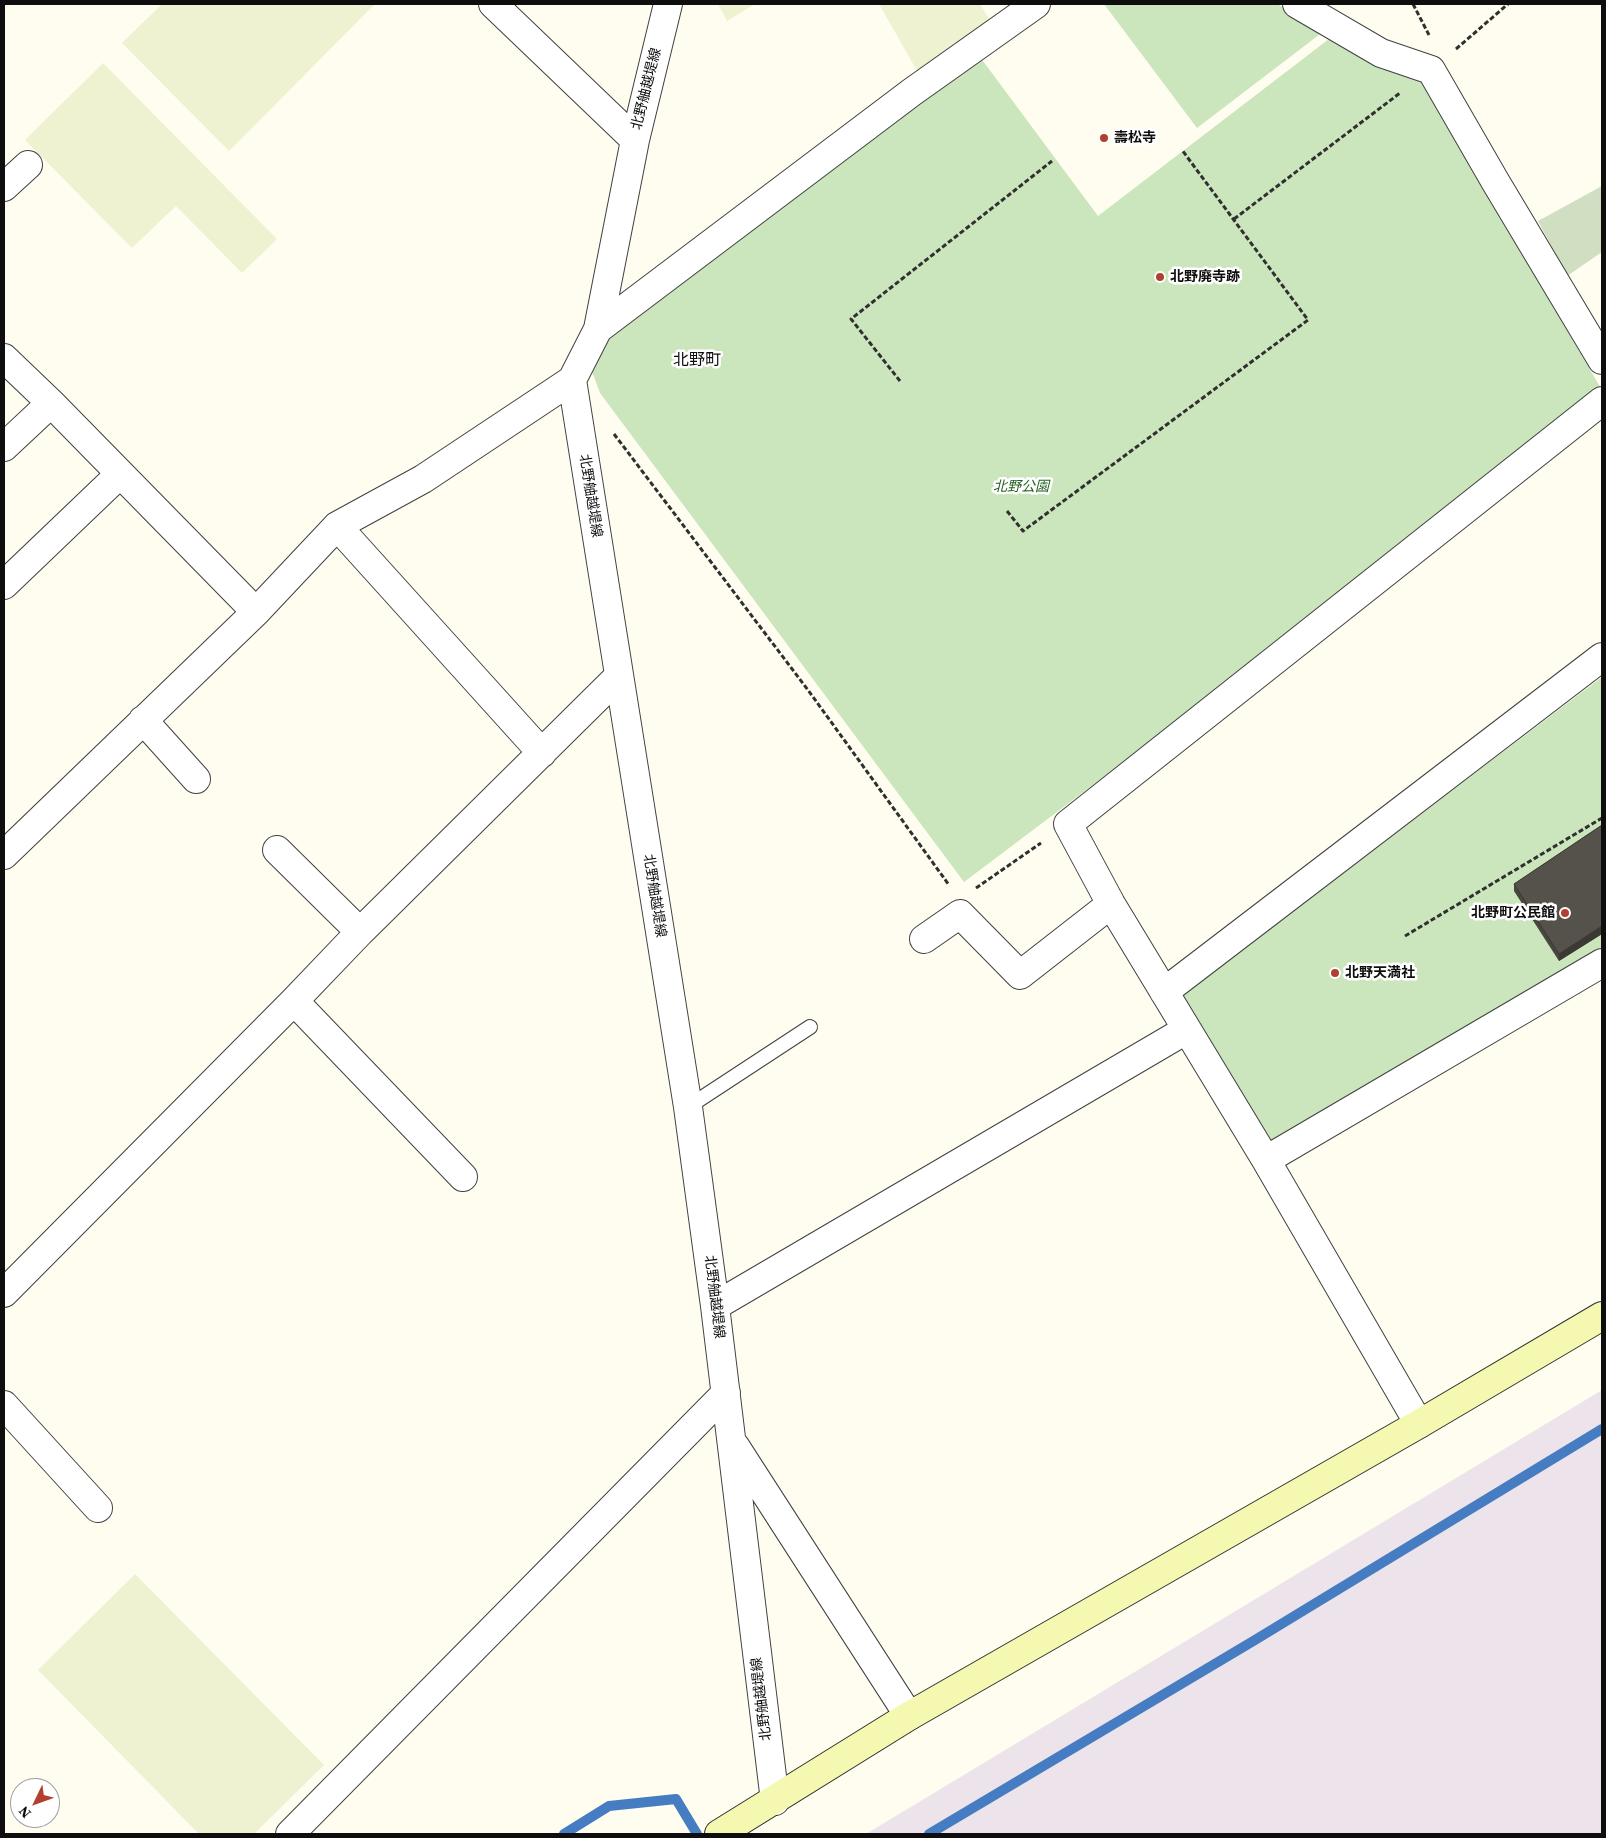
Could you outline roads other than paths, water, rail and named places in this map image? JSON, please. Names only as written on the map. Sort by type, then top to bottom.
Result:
[{"type":"street","points":[[493,4],[634,140]]},
{"type":"street","name":"北野舳越堤線","points":[[668,4],[634,140],[598,329],[572,380],[688,1107],[732,1441],[774,1801]]},
{"type":"street","points":[[598,329],[912,92],[1036,4]]},
{"type":"street","points":[[1297,4],[1381,52],[1431,70],[1495,182],[1602,360]]},
{"type":"street","points":[[4,187],[28,165]]},
{"type":"street","points":[[4,358],[51,403],[256,612]]},
{"type":"street","points":[[4,855],[256,612],[337,526],[423,479],[572,380]]},
{"type":"street","points":[[1419,1424],[1266,1160],[1111,904],[1068,824],[1602,401]]},
{"type":"street","points":[[4,447],[51,403]]},
{"type":"street","points":[[4,585],[120,474]]},
{"type":"street","points":[[337,526],[542,753]]},
{"type":"street","points":[[1164,992],[1602,657]]},
{"type":"street","points":[[4,1293],[360,932],[619,676]]},
{"type":"street","points":[[144,720],[196,778]]},
{"type":"street","points":[[277,850],[360,932]]},
{"type":"street","points":[[924,939],[960,914],[1020,975],[1111,904]]},
{"type":"street","points":[[1266,1160],[1602,963]]},
{"type":"street","points":[[294,1001],[463,1177]]},
{"type":"street","points":[[715,1306],[1186,1030]]},
{"type":"street","points":[[719,1834],[909,1716],[1419,1424],[1602,1316]]},
{"type":"street","points":[[290,1834],[726,1393]]},
{"type":"street","points":[[4,1406],[98,1508]]},
{"type":"street","points":[[732,1441],[909,1716]]},
{"type":"lane","points":[[688,1107],[810,1027]]},
{"type":"waterway","points":[[929,1834],[1255,1640],[1602,1429]]},
{"type":"waterway","points":[[564,1834],[609,1806],[676,1799],[697,1834]]},
{"type":"place","name":"壽松寺","points":[[1104,138]]},
{"type":"place","name":"北野廃寺跡","points":[[1160,277]]},
{"type":"place","name":"北野町公民館","points":[[1565,913]]},
{"type":"place","name":"北野天満社","points":[[1335,973]]},
{"type":"district","name":"北野町","points":[[697,361]]},
{"type":"park label","name":"北野公園","points":[[1021,487]]}]
